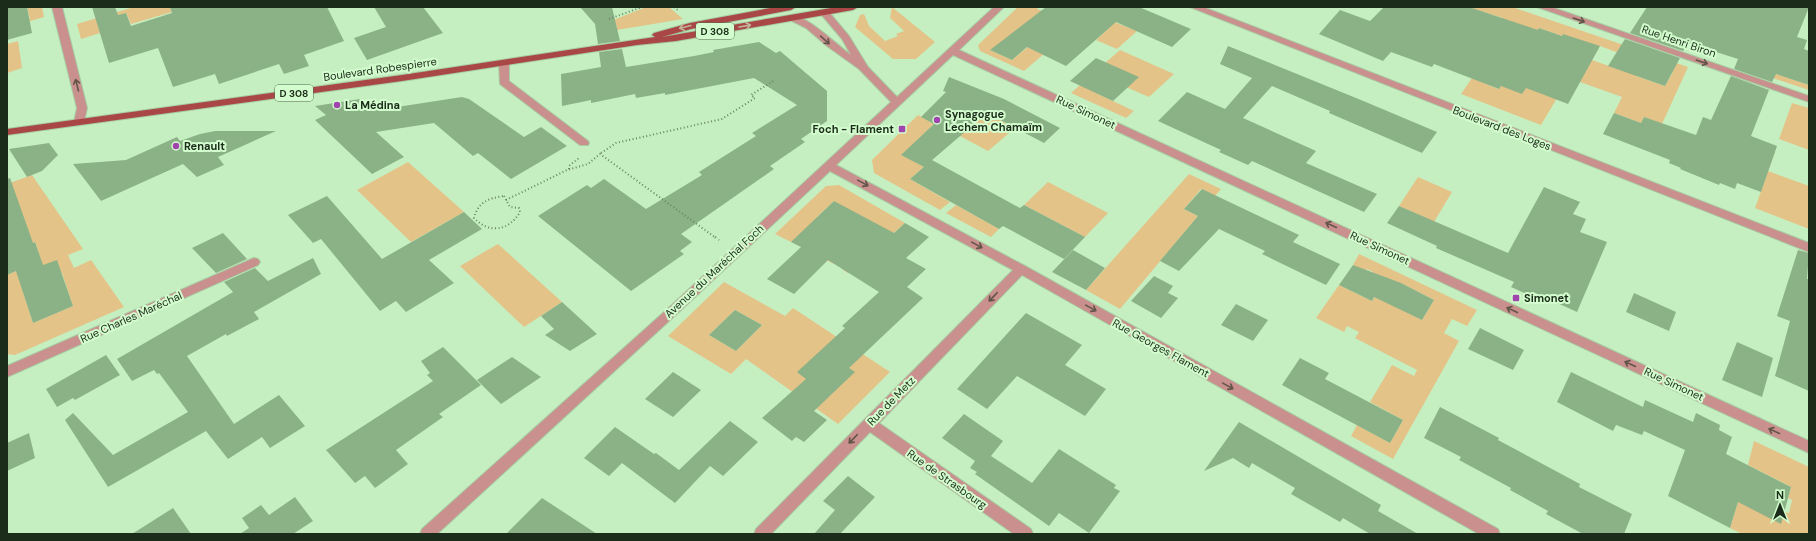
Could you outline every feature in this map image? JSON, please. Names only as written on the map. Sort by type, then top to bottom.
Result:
[{"type":"main road","name":"Boulevard Robespierre","points":[[637,42],[690,26],[778,8],[791,7]]},
{"type":"main road","name":"Boulevard Robespierre","points":[[7,132],[504,64],[637,42],[676,38],[793,18],[822,10],[854,7]]},
{"type":"main road","points":[[778,8],[793,18]]},
{"type":"street","points":[[57,7],[82,108],[79,122]]},
{"type":"street","name":"Avenue du Maréchal Foch","points":[[428,534],[676,307],[828,164],[999,7]]},
{"type":"street","name":"Boulevard des Loges","points":[[1195,7],[1809,248]]},
{"type":"street","name":"Rue Henri Biron","points":[[1542,7],[1809,99]]},
{"type":"street","points":[[822,10],[846,38],[864,69]]},
{"type":"street","points":[[793,18],[809,26],[830,44],[864,69],[896,102]]},
{"type":"street","name":"Rue Simonet","points":[[951,50],[1809,447]]},
{"type":"street","points":[[504,64],[504,82],[584,143]]},
{"type":"street","name":"Rue Georges Flament","points":[[828,164],[1020,269],[1493,534]]},
{"type":"street","name":"Rue Charles Maréchal","points":[[7,372],[254,262]]},
{"type":"street","name":"Rue de Metz","points":[[761,534],[1020,269]]},
{"type":"street","name":"Rue de Strasbourg","points":[[869,423],[1026,534]]},
{"type":"path","points":[[609,20],[642,7]]},
{"type":"path","points":[[506,200],[569,169],[582,168],[595,160],[600,154],[616,143],[722,119],[755,98],[751,95],[775,80]]},
{"type":"path","points":[[593,154],[600,154],[719,240]]},
{"type":"path","points":[[569,169],[573,163],[581,157]]},
{"type":"path","points":[[504,196],[506,200],[510,207],[519,208],[520,212],[515,222],[508,226],[496,229],[485,229],[474,218],[474,212],[480,203],[494,197],[504,196]]},
{"type":"shaded area","points":[[27,7],[42,7],[44,17],[7,28],[7,25],[30,19]]},
{"type":"shaded area","points":[[134,7],[170,7],[172,12],[131,24],[126,13],[97,21],[100,33],[81,39],[77,24]]},
{"type":"shaded area","points":[[646,7],[669,7],[683,19],[617,30],[617,26],[611,21]]},
{"type":"shaded area","points":[[892,7],[935,42],[916,59],[893,59],[855,27],[860,15],[864,14],[869,26],[885,41],[898,36],[896,34],[904,31],[890,18]]},
{"type":"shaded area","points":[[1018,7],[1038,7],[1037,9],[1057,16],[1114,22],[1137,31],[1117,49],[1096,40],[1108,29],[1065,36],[1024,71],[980,51],[978,45]],"holes":[[[1029,46],[1012,60],[990,50]]]},
{"type":"shaded area","points":[[1451,7],[1512,7],[1688,67],[1662,124],[1644,117],[1641,123],[1614,113],[1622,97],[1569,78],[1541,125],[1461,94],[1491,50]],"holes":[[[1474,9],[1503,18],[1467,20]],[[1539,28],[1562,36],[1563,34],[1572,54],[1532,40]],[[1600,46],[1627,56],[1620,70],[1592,60]],[[1495,67],[1501,86],[1498,89],[1484,83]],[[1673,72],[1665,86],[1636,76]]]},
{"type":"shaded area","points":[[18,41],[22,68],[7,73],[7,44]]},
{"type":"shaded area","points":[[1120,50],[1174,74],[1149,97],[1112,81],[1098,94],[1134,111],[1126,118],[1071,93]]},
{"type":"shaded area","points":[[1759,68],[1809,85],[1809,90],[1757,73]]},
{"type":"shaded area","points":[[1792,103],[1809,108],[1809,150],[1779,139]]},
{"type":"shaded area","points":[[985,112],[1015,128],[988,151],[958,135]]},
{"type":"shaded area","points":[[918,115],[934,124],[902,155],[924,167],[910,179],[950,202],[940,210],[874,173],[872,160]]},
{"type":"shaded area","points":[[1738,138],[1775,152],[1768,171],[1809,186],[1809,229],[1755,208],[1766,177]]},
{"type":"shaded area","points":[[408,162],[464,212],[411,242],[357,190]]},
{"type":"shaded area","points":[[1189,174],[1221,189],[1215,196],[1201,189],[1184,209],[1198,216],[1120,309],[1086,290]]},
{"type":"shaded area","points":[[32,175],[83,249],[68,255],[74,268],[91,260],[124,307],[15,355],[7,354],[7,275],[41,260],[35,242],[7,253],[7,184]],"holes":[[[62,273],[73,306],[33,323],[22,289]]]},
{"type":"shaded area","points":[[1418,177],[1452,192],[1434,222],[1399,206]]},
{"type":"shaded area","points":[[1048,182],[1108,213],[1085,237],[1024,205]]},
{"type":"shaded area","points":[[839,185],[905,223],[848,273],[843,270],[849,264],[840,258],[834,264],[818,256],[835,240],[791,242],[775,234],[826,186]],"holes":[[[834,201],[842,230],[817,217]]]},
{"type":"shaded area","points":[[956,205],[999,229],[991,237],[946,213]]},
{"type":"shaded area","points":[[498,244],[562,302],[524,327],[460,266]]},
{"type":"shaded area","points":[[1359,254],[1477,310],[1467,326],[1452,319],[1444,333],[1459,341],[1393,459],[1351,436],[1357,425],[1390,443],[1403,420],[1370,402],[1392,365],[1414,376],[1417,370],[1355,338],[1359,332],[1347,326],[1344,332],[1316,318],[1339,285],[1372,301],[1385,280],[1372,274],[1373,272],[1367,269],[1365,271],[1353,265]],"holes":[[[1401,283],[1434,300],[1422,320],[1388,303]]]},
{"type":"shaded area","points":[[724,282],[785,316],[793,308],[890,372],[838,424],[746,359],[731,374],[668,336]],"holes":[[[735,310],[762,325],[736,351],[709,335]]]},
{"type":"shaded area","points":[[1754,441],[1809,467],[1809,534],[1742,534],[1730,528],[1738,502],[1789,513],[1792,500],[1788,498],[1791,487],[1748,465]]},
{"type":"building","points":[[7,7],[27,7],[32,33],[7,40]]},
{"type":"building","points":[[92,7],[115,7],[118,15],[126,13],[131,26],[172,13],[170,7],[327,7],[344,41],[304,55],[309,66],[284,74],[279,64],[219,84],[215,74],[173,87],[158,48],[109,63]]},
{"type":"building","points":[[374,7],[423,7],[443,33],[367,60],[354,38],[386,27]]},
{"type":"building","points":[[580,7],[612,7],[620,41],[598,44],[595,24]]},
{"type":"building","points":[[1046,7],[1139,7],[1191,29],[1172,47],[1116,22],[1066,66],[1027,47],[1012,60],[990,50]]},
{"type":"building","points":[[1384,7],[1469,7],[1538,30],[1539,28],[1562,36],[1563,34],[1600,46],[1568,104],[1526,88],[1522,94],[1501,86],[1499,89],[1434,64],[1432,67],[1391,52],[1383,61],[1319,34],[1340,10],[1370,21]]},
{"type":"building","points":[[1647,7],[1809,7],[1797,37],[1807,40],[1804,49],[1809,51],[1809,85],[1776,74],[1772,82],[1734,69],[1738,59],[1688,43],[1683,51],[1630,33]]},
{"type":"building","points":[[1625,39],[1680,58],[1665,86],[1608,66]]},
{"type":"building","points":[[759,42],[776,53],[780,51],[827,91],[827,121],[801,139],[805,142],[770,166],[774,169],[681,234],[692,242],[680,251],[684,254],[631,291],[538,216],[587,185],[591,188],[604,179],[646,209],[702,175],[699,172],[756,136],[752,133],[797,105],[754,78],[665,95],[665,93],[636,98],[635,94],[591,103],[591,100],[562,106],[561,74],[601,67],[599,52],[622,49],[626,67],[694,56],[714,52],[713,50]]},
{"type":"building","points":[[1228,46],[1437,132],[1422,153],[1329,113],[1330,111],[1272,86],[1243,118],[1316,151],[1306,163],[1377,194],[1364,212],[1252,161],[1248,165],[1219,152],[1221,150],[1158,121],[1187,92],[1225,109],[1252,78],[1220,64]]},
{"type":"building","points":[[1096,58],[1139,77],[1113,101],[1070,81]]},
{"type":"building","points":[[1731,76],[1769,90],[1751,136],[1777,146],[1761,192],[1737,183],[1735,189],[1720,183],[1719,185],[1680,169],[1681,168],[1669,163],[1670,160],[1603,134],[1614,113],[1641,123],[1644,117],[1696,135],[1703,117],[1711,120]]},
{"type":"building","points":[[949,77],[1004,99],[1060,128],[1044,143],[987,113],[924,167],[901,155],[934,124],[921,117],[946,92],[943,91]]},
{"type":"building","points":[[462,97],[469,99],[524,137],[541,127],[567,146],[511,179],[478,153],[473,156],[434,123],[376,132],[404,157],[372,174],[315,120],[326,115],[315,106],[360,99],[371,111]]},
{"type":"building","points":[[215,131],[276,131],[218,157],[224,165],[197,177],[183,164],[101,201],[73,164],[126,160],[177,137],[180,141],[200,134]]},
{"type":"building","points":[[49,143],[58,155],[42,171],[27,177],[9,149]]},
{"type":"building","points":[[932,160],[1020,208],[1024,205],[1085,237],[1064,259],[1003,226],[999,229],[910,179]]},
{"type":"building","points":[[10,178],[33,243],[35,242],[43,265],[57,260],[73,306],[33,323],[16,271],[7,275],[7,179]]},
{"type":"building","points":[[1544,187],[1580,202],[1573,214],[1586,219],[1580,232],[1607,242],[1577,312],[1533,292],[1531,296],[1511,287],[1514,282],[1436,248],[1437,246],[1387,223],[1399,206],[1508,253]]},
{"type":"building","points":[[1202,189],[1299,235],[1293,242],[1340,264],[1326,285],[1262,254],[1265,251],[1219,229],[1179,271],[1160,261],[1198,216],[1184,209]]},
{"type":"building","points":[[327,196],[382,259],[464,212],[482,229],[429,260],[454,283],[406,312],[396,301],[380,311],[321,239],[313,243],[288,215]]},
{"type":"building","points":[[834,201],[894,233],[905,223],[929,237],[906,258],[926,269],[907,287],[923,298],[849,368],[855,372],[814,411],[827,420],[804,442],[796,437],[792,441],[762,418],[806,379],[797,372],[845,328],[842,326],[879,292],[828,260],[794,294],[767,279],[801,247],[791,242]]},
{"type":"building","points":[[223,233],[247,259],[216,273],[192,248]]},
{"type":"building","points":[[1073,250],[1105,268],[1086,290],[1052,272]]},
{"type":"building","points":[[1798,250],[1809,253],[1807,279],[1809,279],[1809,391],[1775,376],[1790,321],[1777,316]]},
{"type":"building","points":[[313,258],[321,274],[254,312],[259,319],[227,336],[226,334],[187,356],[234,424],[279,395],[305,426],[270,448],[262,437],[228,459],[206,431],[108,487],[65,420],[73,413],[113,455],[188,412],[159,373],[157,374],[154,370],[132,381],[117,359],[233,292],[224,282],[255,268],[268,281]]},
{"type":"building","points":[[1353,265],[1401,283],[1434,300],[1422,320],[1374,297],[1372,301],[1339,285]]},
{"type":"building","points":[[1154,276],[1173,286],[1168,293],[1178,298],[1161,318],[1131,301]]},
{"type":"building","points":[[1634,293],[1676,312],[1669,331],[1626,312]]},
{"type":"building","points":[[562,302],[597,334],[570,351],[545,335],[554,329],[541,316]]},
{"type":"building","points":[[1236,304],[1268,320],[1253,341],[1221,325]]},
{"type":"building","points":[[735,310],[762,325],[736,351],[709,335]]},
{"type":"building","points":[[1026,313],[1082,345],[1065,365],[1106,389],[1085,416],[1017,376],[987,409],[957,389]]},
{"type":"building","points":[[1480,328],[1524,350],[1513,370],[1468,349]]},
{"type":"building","points":[[1737,342],[1773,358],[1762,397],[1722,380]]},
{"type":"building","points":[[443,347],[481,385],[439,414],[443,417],[396,450],[408,464],[375,488],[365,476],[355,483],[326,450],[433,381],[427,375],[430,373],[421,361]]},
{"type":"building","points":[[106,355],[120,375],[75,400],[73,398],[57,407],[46,389]]},
{"type":"building","points":[[512,357],[541,377],[501,404],[477,380]]},
{"type":"building","points":[[1300,358],[1329,373],[1325,379],[1403,420],[1390,443],[1282,385]]},
{"type":"building","points":[[673,372],[701,390],[673,417],[645,399]]},
{"type":"building","points":[[1571,372],[1643,407],[1645,400],[1693,422],[1696,413],[1720,425],[1719,430],[1732,437],[1726,454],[1791,487],[1781,524],[1738,502],[1730,528],[1668,496],[1685,450],[1644,431],[1642,435],[1616,425],[1613,431],[1557,402]]},
{"type":"building","points":[[1440,407],[1499,438],[1498,440],[1580,484],[1579,487],[1632,514],[1624,534],[1583,534],[1546,514],[1548,511],[1510,490],[1511,488],[1459,460],[1461,457],[1424,438]]},
{"type":"building","points":[[964,414],[1003,441],[991,456],[1032,483],[1059,449],[1116,485],[1114,488],[1120,491],[1089,533],[1059,513],[1049,526],[975,474],[977,472],[970,468],[975,461],[942,438]]},
{"type":"building","points":[[730,421],[758,442],[723,476],[710,466],[675,503],[622,463],[609,476],[584,458],[615,427],[654,454],[656,453],[679,470]]},
{"type":"building","points":[[1239,422],[1381,505],[1378,511],[1418,534],[1370,534],[1343,518],[1340,522],[1291,494],[1295,488],[1252,463],[1249,468],[1233,458],[1204,471]]},
{"type":"building","points":[[29,433],[35,458],[7,471],[7,443]]},
{"type":"building","points":[[848,476],[875,497],[840,534],[814,534],[835,510],[823,501]]},
{"type":"building","points":[[295,497],[313,521],[293,534],[240,534],[249,528],[242,518],[261,505],[269,515]]},
{"type":"building","points":[[542,498],[597,534],[506,534]]},
{"type":"building","points":[[173,508],[191,534],[132,534]]},
{"type":"place","name":"La Médina","points":[[337,105]]},
{"type":"place","name":"Synagogue Lechem Chamaïm","points":[[937,120]]},
{"type":"place","name":"Foch - Flament","points":[[902,129]]},
{"type":"place","name":"Renault","points":[[176,146]]},
{"type":"place","name":"Simonet","points":[[1516,298]]}]
